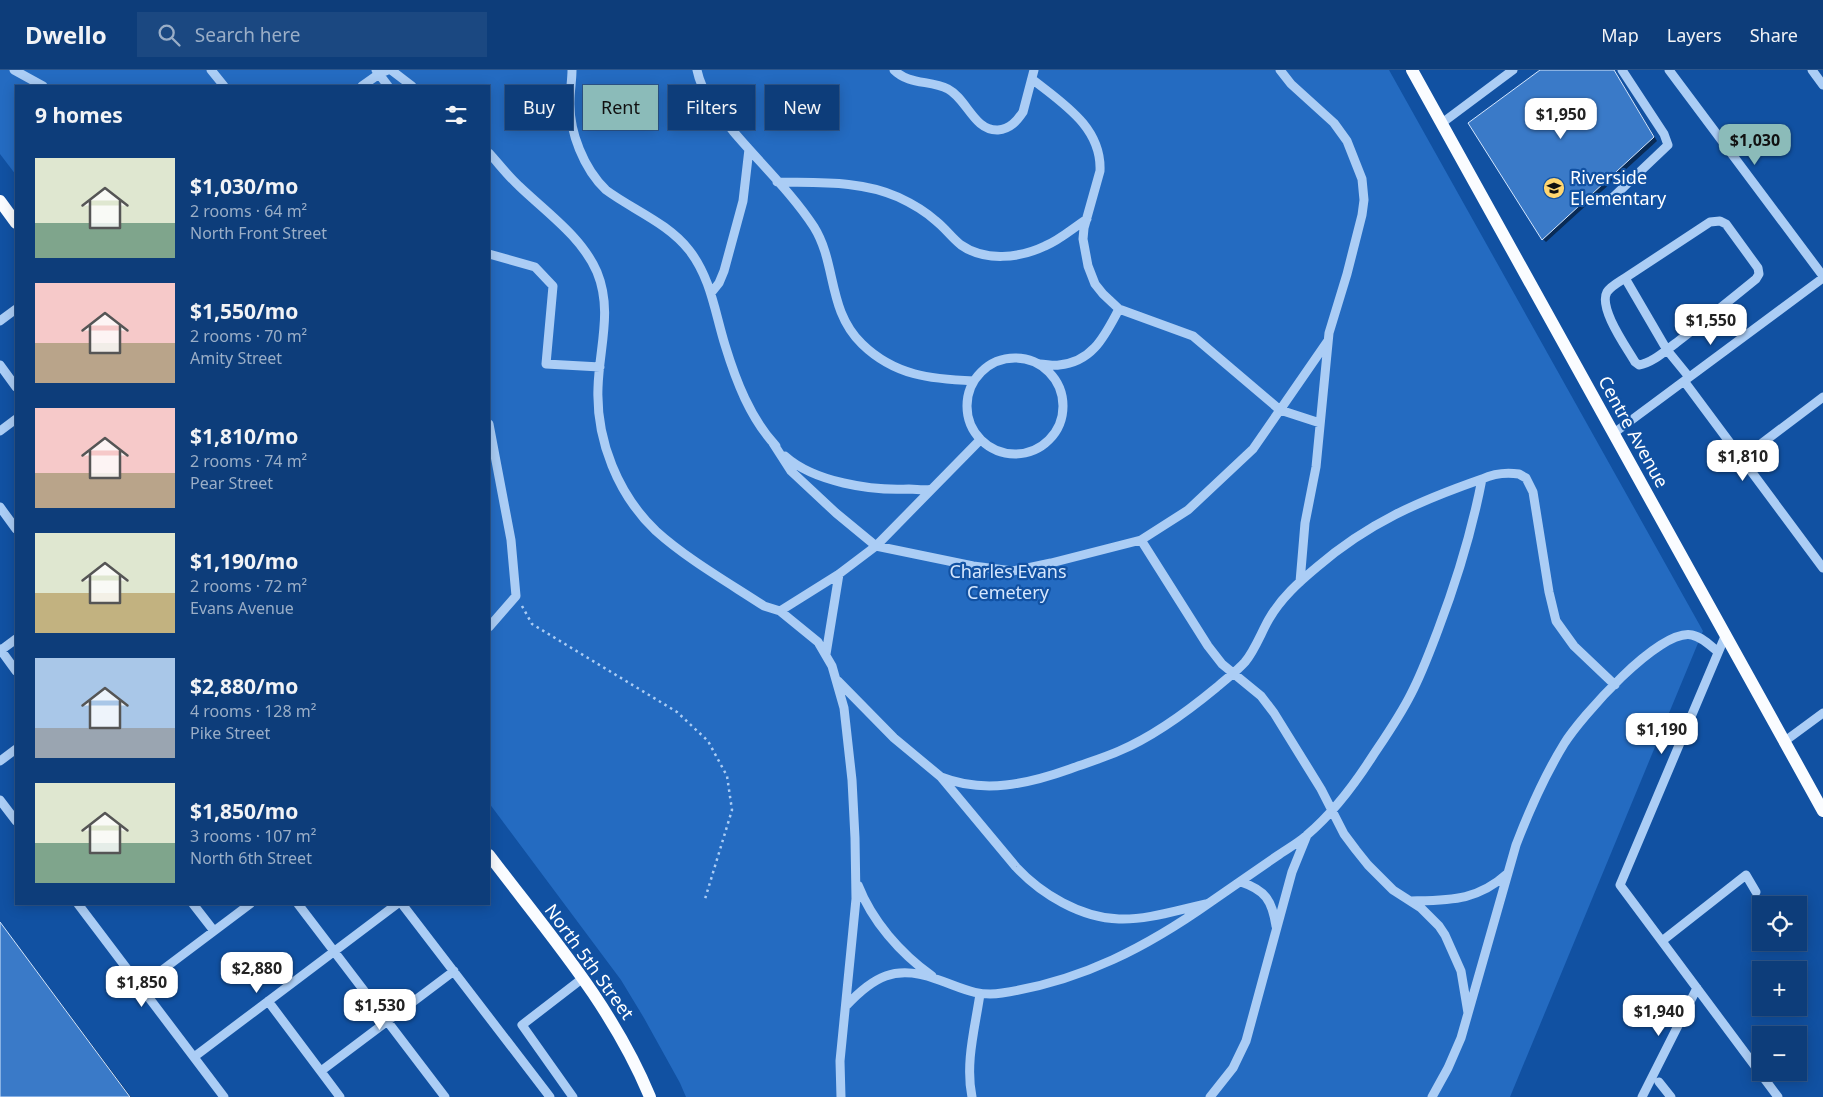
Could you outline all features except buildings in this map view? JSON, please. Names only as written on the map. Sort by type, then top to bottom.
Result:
[{"type":"main road","name":"Centre Avenue","points":[[1412,70],[1823,811]]},
{"type":"main road","points":[[0,201],[15,222]]},
{"type":"main road","name":"North 5th Street","points":[[490,855],[583,978],[608,1015],[626,1045],[650,1097]]},
{"type":"street","points":[[14,70],[42,85]]},
{"type":"street","points":[[212,70],[223,85]]},
{"type":"street","points":[[572,70],[570,102],[572,118],[578,146],[592,174],[606,190],[663,227],[682,242],[696,261],[711,293],[725,346],[752,413],[791,472],[876,546],[973,566],[1013,570],[1051,563],[1141,540],[1188,510],[1253,449],[1327,342]]},
{"type":"street","points":[[697,70],[702,87],[713,106],[807,217],[820,238],[838,305],[849,327],[862,345],[888,363],[914,375],[941,380],[974,381]]},
{"type":"street","points":[[894,70],[900,76],[949,90],[958,96],[982,124],[993,130],[1007,128],[1020,117],[1033,74],[1074,111],[1094,139],[1100,171],[1086,219],[1083,238],[1088,266],[1095,284],[1103,294],[1119,309],[1193,336],[1280,410],[1320,423]]},
{"type":"street","points":[[1280,70],[1338,128],[1350,148],[1362,179],[1364,200],[1362,215],[1327,342],[1316,467],[1305,523],[1300,582]]},
{"type":"street","points":[[1442,123],[1513,70]]},
{"type":"street","points":[[1608,202],[1668,145],[1664,134],[1622,70]]},
{"type":"street","points":[[1614,432],[1823,277],[1669,70]]},
{"type":"street","points":[[1812,70],[1823,85]]},
{"type":"street","points":[[363,85],[383,71]]},
{"type":"street","points":[[383,71],[388,85]]},
{"type":"street","points":[[383,71],[410,85]]},
{"type":"street","points":[[711,293],[719,283],[724,271],[743,201],[749,149]]},
{"type":"street","points":[[490,153],[514,181],[576,241],[596,270],[606,310],[598,402],[609,459],[627,493],[655,529],[674,546],[764,606],[780,611],[818,642],[826,654],[837,680],[844,708],[852,780],[855,879],[854,930],[840,1061],[841,1097]]},
{"type":"street","points":[[777,182],[843,184],[886,192],[907,201],[928,214],[961,245],[982,254],[993,256],[1013,256],[1046,246],[1086,219]]},
{"type":"street","points":[[1710,222],[1726,224],[1758,268],[1759,274],[1756,279],[1667,350],[1645,364],[1639,365],[1635,362],[1608,314],[1604,301],[1609,290],[1625,278],[1710,222]]},
{"type":"street","points":[[490,254],[535,267],[553,286],[546,364],[600,367]]},
{"type":"street","points":[[1625,278],[1667,350],[1741,459],[1823,568]]},
{"type":"street","points":[[1040,364],[1053,375],[1061,390],[1063,399],[1060,424],[1052,438],[1039,449],[1023,454],[1009,455],[993,450],[980,440],[970,426],[967,414],[968,397],[974,381],[985,368],[999,360],[1024,358],[1040,364],[1059,365],[1069,363],[1094,350],[1100,344],[1119,309]]},
{"type":"street","points":[[0,321],[15,310]]},
{"type":"street","points":[[0,365],[15,386]]},
{"type":"street","points":[[1741,459],[1823,397]]},
{"type":"street","points":[[0,431],[15,420]]},
{"type":"street","points":[[490,430],[510,540],[516,596],[490,626]]},
{"type":"street","points":[[780,611],[839,574],[876,546],[980,440]]},
{"type":"street","points":[[773,443],[793,462],[818,476],[837,482],[896,491],[932,488]]},
{"type":"street","points":[[941,777],[969,784],[1013,785],[1048,776],[1120,751],[1158,730],[1233,674],[1245,662],[1270,617],[1279,605],[1300,582],[1355,536],[1423,502],[1502,472],[1519,474],[1529,484],[1535,501],[1549,592],[1556,621],[1574,646],[1615,685]]},
{"type":"street","points":[[846,1006],[868,984],[889,975],[911,973],[936,979],[980,994],[995,994],[1030,988],[1087,972],[1144,945],[1211,903],[1307,835],[1332,811],[1362,771],[1390,731],[1411,695],[1424,667],[1455,584],[1469,538],[1482,479]]},
{"type":"street","points":[[0,507],[15,527]]},
{"type":"street","points":[[1141,540],[1208,646],[1222,664],[1261,696],[1274,713],[1321,789],[1344,834],[1368,865],[1393,890],[1429,914],[1445,936],[1461,971],[1468,1013]]},
{"type":"street","points":[[826,654],[839,574]]},
{"type":"street","points":[[1726,634],[1620,885],[1778,1097]]},
{"type":"street","points":[[1432,1097],[1455,1053],[1516,845],[1558,754],[1582,719],[1615,685],[1660,646],[1676,638],[1691,635],[1718,652]]},
{"type":"street","points":[[15,640],[0,650],[15,670]]},
{"type":"street","points":[[837,680],[894,738],[941,777],[1028,879],[1059,901],[1094,914],[1118,919],[1147,917],[1211,903]]},
{"type":"street","points":[[1785,741],[1823,713]]},
{"type":"street","points":[[0,761],[15,750]]},
{"type":"street","points":[[0,800],[15,820]]},
{"type":"street","points":[[1210,1097],[1233,1068],[1243,1049],[1292,872],[1307,835]]},
{"type":"street","points":[[1408,901],[1446,900],[1475,895],[1494,885],[1508,873]]},
{"type":"street","points":[[1662,941],[1746,875],[1756,892]]},
{"type":"street","points":[[855,879],[866,906],[879,923],[908,956],[936,979]]},
{"type":"street","points":[[1241,882],[1254,886],[1268,899],[1274,913],[1277,931]]},
{"type":"street","points":[[79,905],[224,1097]]},
{"type":"street","points":[[195,905],[214,931]]},
{"type":"street","points":[[140,986],[249,905]]},
{"type":"street","points":[[299,905],[445,1097]]},
{"type":"street","points":[[194,1057],[396,905]]},
{"type":"street","points":[[403,905],[550,1097]]},
{"type":"street","points":[[321,1071],[454,971]]},
{"type":"street","points":[[573,1097],[522,1025],[583,978]]},
{"type":"street","points":[[1642,1097],[1697,988]]},
{"type":"street","points":[[972,1097],[969,1080],[970,1054],[980,994]]},
{"type":"street","points":[[268,1001],[340,1097]]},
{"type":"street","points":[[1660,1082],[1671,1097]]},
{"type":"path","points":[[516,596],[532,624],[677,712],[708,741],[728,776],[732,810],[705,899]]},
{"type":"green space","name":"Charles Evans Cemetery","points":[[0,70],[1389,70],[1703,631],[1510,1097],[686,1097],[644,1018],[621,980],[490,804],[490,85],[15,85],[15,174],[0,154]]},
{"type":"place","name":"Riverside Elementary","points":[[1554,188]]}]
